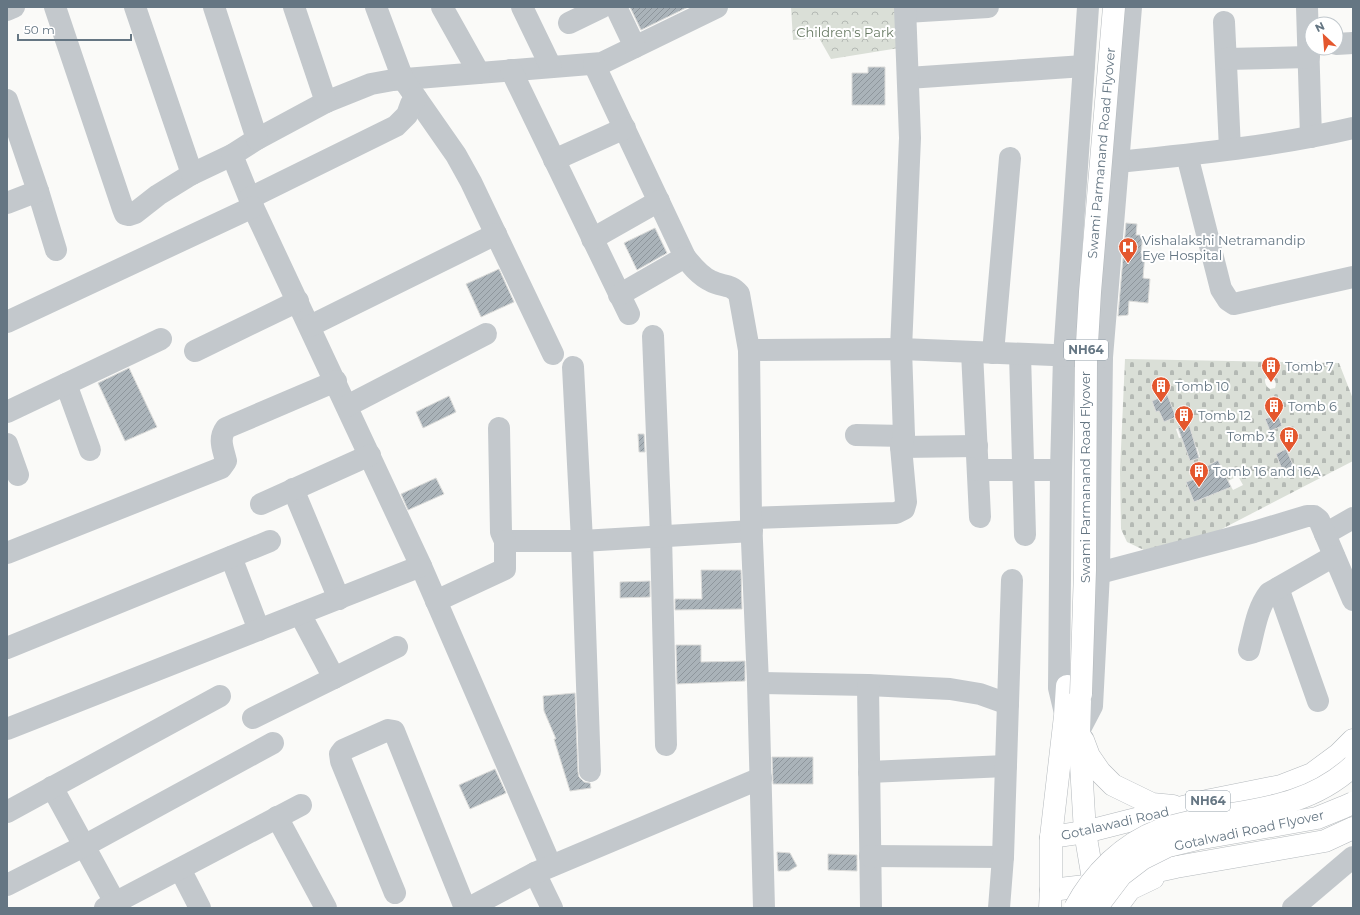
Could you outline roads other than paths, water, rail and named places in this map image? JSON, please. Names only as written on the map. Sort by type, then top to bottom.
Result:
[{"type":"main road","name":"Swami Parmanand Road Flyover","points":[[1074,690],[1072,569],[1072,359],[1102,7]]},
{"type":"main road","name":"Swami Parmanand Road Flyover","points":[[1072,724],[1085,570],[1086,361],[1090,292],[1114,7]]},
{"type":"main road","points":[[1072,724],[1089,756],[1100,772],[1113,785],[1133,796],[1152,804],[1176,807],[1211,800]]},
{"type":"main road","name":"NH64","points":[[1072,724],[1085,832],[1094,884]]},
{"type":"main road","name":"NH64","points":[[1072,724],[1051,837],[1050,899],[1094,884],[1176,867],[1325,840],[1353,828]]},
{"type":"main road","name":"Gotalawadi Road","points":[[1051,837],[1085,832],[1211,800],[1281,786],[1312,774],[1338,754],[1353,740]]},
{"type":"main road","name":"Gotalwadi Road Flyover","points":[[1075,908],[1083,892],[1104,866],[1132,844],[1172,827],[1298,800],[1325,787],[1353,766]]},
{"type":"main road","name":"Gotalwadi Road Flyover","points":[[1095,908],[1120,875],[1142,859],[1168,846],[1197,839],[1317,818],[1353,803]]},
{"type":"main road","points":[[1116,908],[1130,889],[1176,867]]},
{"type":"main road","points":[[1094,884],[1095,908]]},
{"type":"street","points":[[7,10],[14,7]]},
{"type":"street","points":[[55,7],[125,214],[129,215],[135,213],[158,195],[192,174],[232,155],[257,139],[326,102],[371,84],[403,79],[602,63],[717,7]]},
{"type":"street","points":[[135,7],[192,174]]},
{"type":"street","points":[[214,7],[257,139]]},
{"type":"street","points":[[294,7],[326,102]]},
{"type":"street","points":[[376,7],[403,79],[456,155],[496,234],[553,354]]},
{"type":"street","points":[[442,7],[479,73]]},
{"type":"street","points":[[522,7],[551,67]]},
{"type":"street","points":[[569,23],[602,7]]},
{"type":"street","points":[[616,7],[635,47]]},
{"type":"street","points":[[505,541],[582,541],[661,535],[751,524],[896,513],[904,509],[906,502],[901,349],[910,138],[905,10],[988,7]]},
{"type":"street","points":[[1088,7],[1064,356],[1059,688],[1072,724],[1092,706],[1099,573],[1102,357],[1131,7]]},
{"type":"street","points":[[1224,22],[1230,149]]},
{"type":"street","points":[[1226,59],[1304,49]]},
{"type":"street","points":[[1310,56],[1311,137]]},
{"type":"street","points":[[594,64],[685,257],[696,270],[710,281],[735,288],[739,294],[749,350],[751,524],[758,683],[764,908]]},
{"type":"street","points":[[908,78],[1084,66]]},
{"type":"street","points":[[511,70],[624,305],[685,257]]},
{"type":"street","points":[[7,322],[251,202],[396,126],[407,115],[411,104],[416,98]]},
{"type":"street","points":[[7,100],[38,191],[56,250]]},
{"type":"street","points":[[554,160],[625,128]]},
{"type":"street","points":[[1118,162],[1230,149],[1311,137],[1353,128]]},
{"type":"street","points":[[232,155],[251,202],[370,455],[436,601],[543,870],[552,908]]},
{"type":"street","points":[[1186,155],[1222,289],[1228,300],[1234,304],[1353,277]]},
{"type":"street","points":[[980,517],[977,446],[983,353],[1010,158]]},
{"type":"street","points":[[7,203],[38,191]]},
{"type":"street","points":[[592,239],[658,201]]},
{"type":"street","points":[[310,326],[496,234]]},
{"type":"street","points":[[195,351],[298,301]]},
{"type":"street","points":[[347,406],[486,334]]},
{"type":"street","points":[[653,336],[661,535],[666,745]]},
{"type":"street","points":[[7,412],[161,339]]},
{"type":"street","points":[[749,350],[901,349],[1102,357]]},
{"type":"street","points":[[1020,354],[1025,535]]},
{"type":"street","points":[[573,367],[582,541],[590,771]]},
{"type":"street","points":[[7,553],[221,468],[226,461],[221,441],[222,434],[226,428],[336,382]]},
{"type":"street","points":[[66,384],[90,450]]},
{"type":"street","points":[[436,601],[505,569],[505,541],[501,532],[499,428]]},
{"type":"street","points":[[856,435],[903,441],[977,446]]},
{"type":"street","points":[[7,444],[18,474]]},
{"type":"street","points":[[261,504],[370,455]]},
{"type":"street","points":[[978,470],[1062,470]]},
{"type":"street","points":[[293,489],[339,599]]},
{"type":"street","points":[[1099,573],[1254,532],[1307,516],[1314,516],[1319,520],[1353,600]]},
{"type":"street","points":[[1325,534],[1353,518]]},
{"type":"street","points":[[7,648],[270,541]]},
{"type":"street","points":[[1249,650],[1263,600],[1269,593],[1334,556]]},
{"type":"street","points":[[231,557],[259,630]]},
{"type":"street","points":[[7,729],[421,566]]},
{"type":"street","points":[[1000,908],[1012,580]]},
{"type":"street","points":[[1278,588],[1318,701]]},
{"type":"street","points":[[300,614],[334,678]]},
{"type":"street","points":[[253,718],[396,647]]},
{"type":"street","points":[[758,683],[868,685],[950,689],[980,694],[1008,704]]},
{"type":"street","points":[[868,685],[871,908]]},
{"type":"street","points":[[7,812],[220,696]]},
{"type":"street","points":[[395,893],[340,754],[343,750],[388,730],[394,731],[465,908]]},
{"type":"street","points":[[7,885],[84,846],[273,743]]},
{"type":"street","points":[[869,772],[1006,766]]},
{"type":"street","points":[[469,908],[543,870],[761,778]]},
{"type":"street","points":[[52,787],[84,846],[113,906],[301,805]]},
{"type":"street","points":[[277,817],[326,908]]},
{"type":"street","points":[[870,856],[1003,857]]},
{"type":"street","points":[[1293,908],[1353,857]]},
{"type":"street","points":[[180,869],[200,908]]},
{"type":"place","name":"Vishalakshi Netramandip Eye Hospital","points":[[1128,264]]},
{"type":"place","name":"Tomb 7","points":[[1271,383]]},
{"type":"place","name":"Tomb 10","points":[[1161,403]]},
{"type":"place","name":"Tomb 6","points":[[1274,423]]},
{"type":"place","name":"Tomb 12","points":[[1184,432]]},
{"type":"place","name":"Tomb 3","points":[[1289,453]]},
{"type":"place","name":"Tomb 16 and 16A","points":[[1199,488]]},
{"type":"park label","name":"Children's Park","points":[[845,32]]}]
